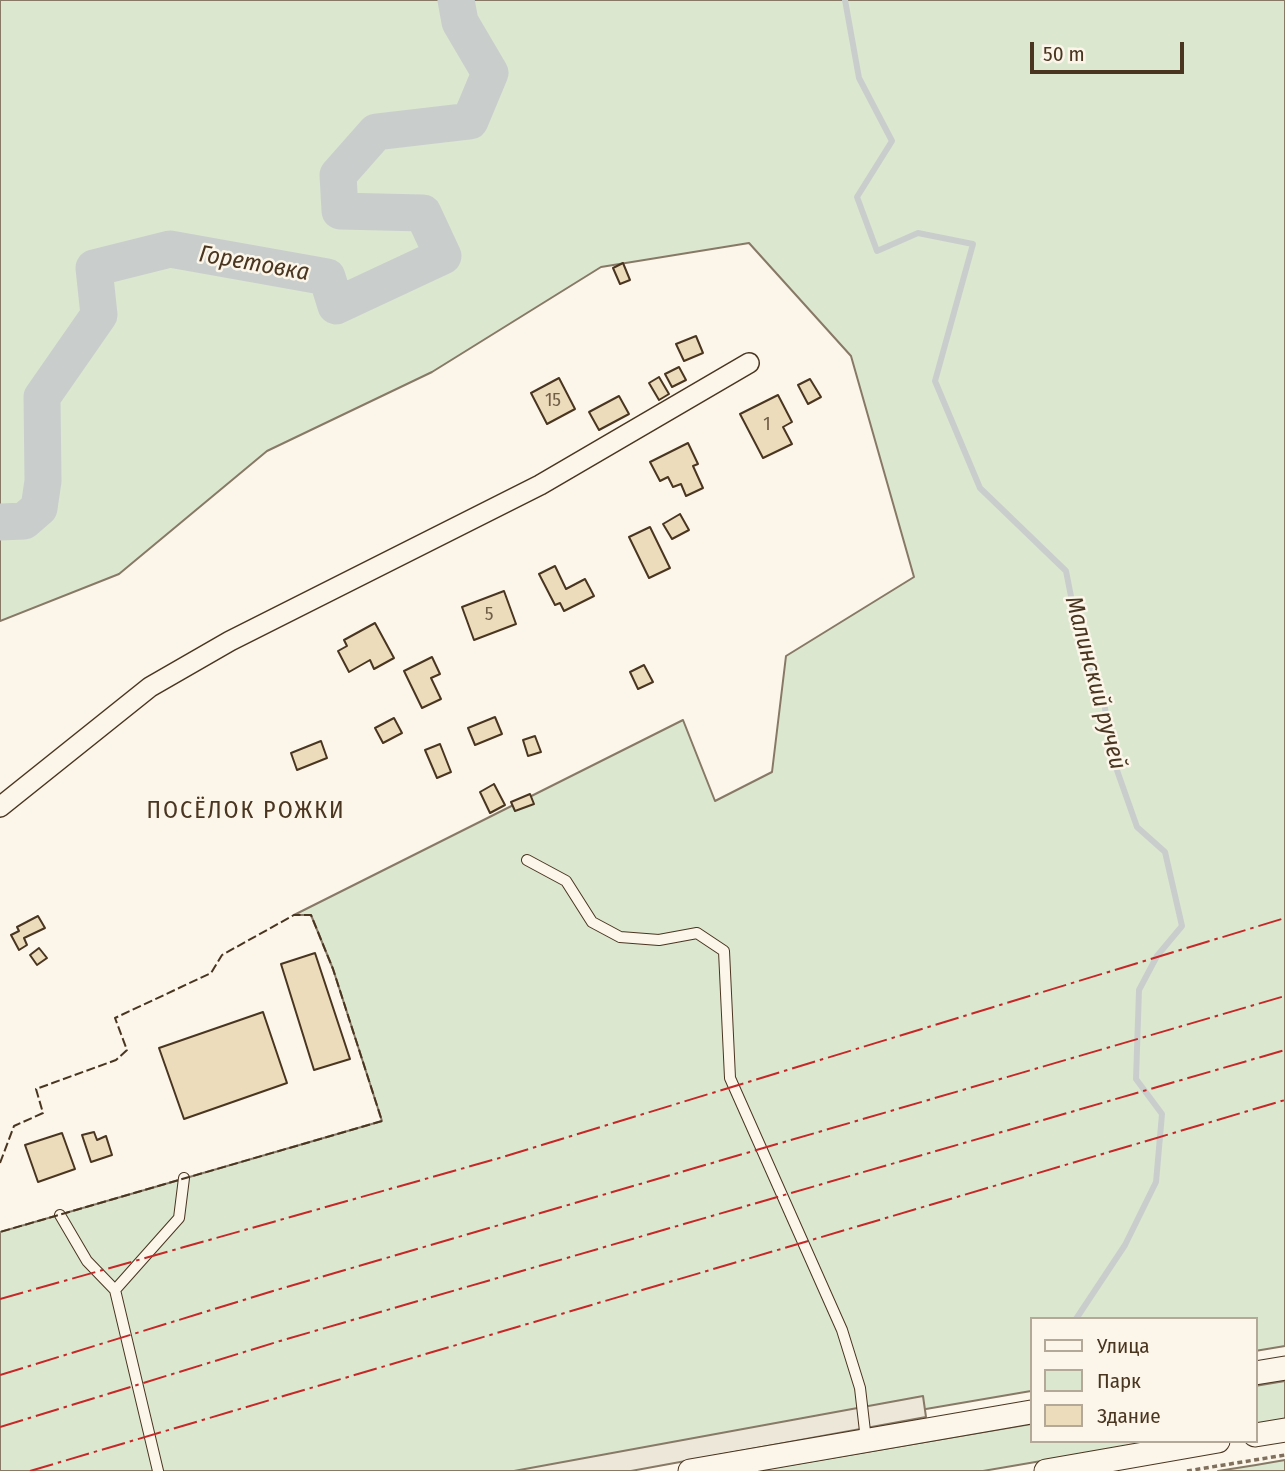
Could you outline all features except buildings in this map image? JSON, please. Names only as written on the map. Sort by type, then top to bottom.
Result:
[{"type":"street","points":[[0,807],[150,687],[230,641],[540,485],[749,362]]},
{"type":"street","points":[[1257,1373],[1285,1368]]},
{"type":"street","points":[[690,1471],[1030,1412]]},
{"type":"street","points":[[1257,1435],[1285,1430]]},
{"type":"street","points":[[1046,1471],[1207,1443]]},
{"type":"lane","points":[[527,860],[566,880],[592,922],[620,937],[659,940],[697,933],[723,951],[730,1078],[842,1330],[860,1388],[866,1440]]},
{"type":"lane","points":[[115,1290],[179,1218],[184,1178]]},
{"type":"lane","points":[[60,1215],[87,1261],[115,1290],[158,1471]]},
{"type":"path","points":[[1186,1471],[1285,1455]]},
{"type":"green space","points":[[0,0],[1285,0],[1285,1346],[1257,1351],[1257,1317],[1030,1317],[1030,1391],[564,1471],[0,1471],[0,1232],[382,1121],[333,969],[311,915],[294,915],[683,720],[715,801],[772,772],[786,656],[914,577],[851,356],[749,243],[601,267],[432,372],[267,451],[119,574],[0,621]]},
{"type":"green space","points":[[1285,1381],[1285,1420],[1257,1425],[1257,1386]]},
{"type":"green space","points":[[1030,1424],[1030,1443],[1146,1443],[983,1471],[754,1471]]},
{"type":"green space","points":[[1285,1460],[1285,1471],[1218,1471],[1256,1465]]},
{"type":"shaded area","points":[[923,1396],[926,1417],[631,1471],[514,1471]]},
{"type":"waterway","name":"Горетовка","points":[[0,522],[24,521],[39,508],[43,481],[42,397],[99,315],[94,268],[170,249],[327,277],[336,306],[443,256],[423,213],[340,211],[338,175],[376,132],[470,121],[490,73],[460,22],[456,0]]},
{"type":"waterway","name":"Малинский ручей","points":[[845,0],[859,78],[892,141],[857,197],[877,251],[918,233],[973,244],[935,381],[980,488],[1066,571],[1080,642],[1104,702],[1113,759],[1137,827],[1165,852],[1182,926],[1157,956],[1139,990],[1136,1079],[1162,1114],[1156,1182],[1125,1245],[1077,1317]]},
{"type":"fence","points":[[0,1163],[14,1126],[43,1113],[36,1089],[116,1060],[127,1050],[115,1018],[211,973],[222,955],[294,915],[311,915],[333,969],[382,1121],[0,1232]]},
{"type":"power","points":[[0,1299],[496,1159],[1285,918]]},
{"type":"power","points":[[0,1375],[273,1291],[1285,996]]},
{"type":"power","points":[[0,1427],[280,1341],[1285,1050]]},
{"type":"power","points":[[30,1471],[1285,1100]]},
{"type":"district","name":"ПОСЁЛОК РОЖКИ","points":[[246,811]]}]
